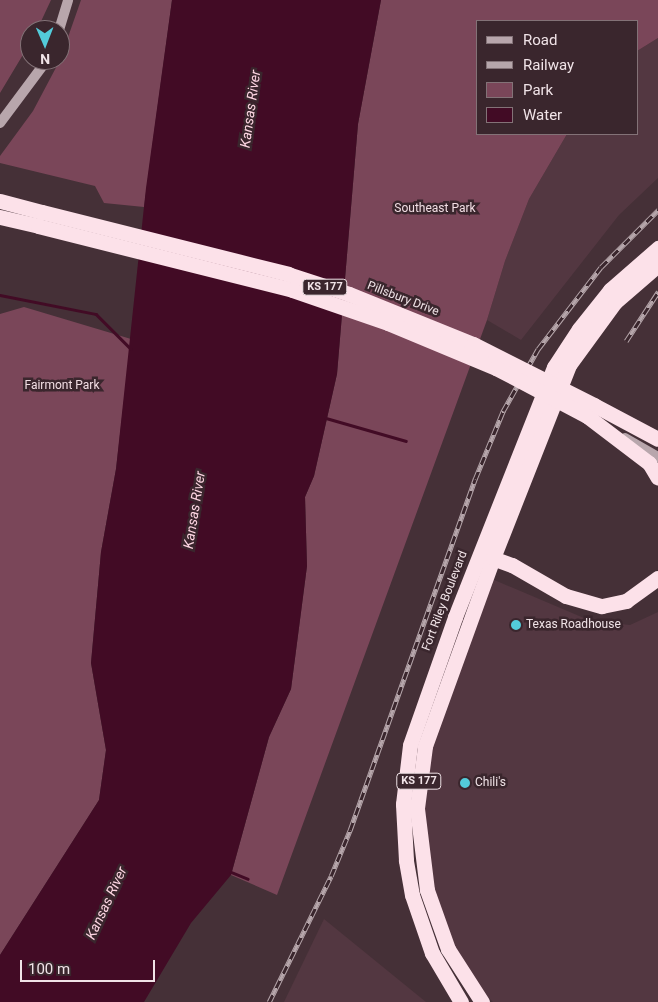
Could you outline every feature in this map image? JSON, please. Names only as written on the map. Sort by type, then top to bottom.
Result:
[{"type":"highway","name":"KS 177","points":[[0,201],[40,219],[292,290],[388,323],[658,439]]},
{"type":"highway","name":"KS 177","points":[[0,217],[40,219]]},
{"type":"highway","name":"Fort Riley Boulevard","points":[[482,1002],[466,982],[436,920],[422,864],[417,808],[422,762],[433,719],[486,556],[554,367],[579,329],[610,290],[658,248]]},
{"type":"highway","name":"Fort Riley Boulevard","points":[[461,1002],[432,953],[415,907],[406,860],[402,804],[409,754],[418,718],[569,365],[615,302],[658,265]]},
{"type":"highway","name":"KS 177","points":[[591,410],[649,464],[658,478]]},
{"type":"highway","points":[[486,556],[566,596],[602,606],[626,601],[658,578]]},
{"type":"highway","points":[[449,984],[453,1002]]},
{"type":"main road","points":[[62,20],[68,0]]},
{"type":"main road","points":[[0,123],[40,70]]},
{"type":"main road","points":[[591,410],[658,448]]},
{"type":"main road","points":[[591,410],[658,457]]},
{"type":"shaded area","points":[[658,38],[658,178],[619,215],[521,340],[487,320],[505,261],[529,199],[566,135],[638,135],[638,50]]},
{"type":"shaded area","points":[[492,579],[591,621],[630,625],[658,612],[658,1002],[493,1002],[482,991],[455,946],[433,890],[424,805],[427,774],[435,737]]},
{"type":"shaded area","points":[[324,919],[426,1002],[284,1002]]},
{"type":"green space","points":[[0,0],[51,0],[42,20],[20,20],[20,60],[0,93]]},
{"type":"green space","points":[[81,0],[172,0],[144,207],[104,203],[95,186],[0,163],[0,156],[33,111],[55,70],[70,70],[70,31]]},
{"type":"green space","name":"Southeast Park","points":[[381,0],[658,0],[658,38],[638,50],[638,20],[476,20],[476,135],[566,135],[529,199],[505,261],[487,320],[277,895],[231,875],[269,737],[291,689],[307,566],[305,497],[314,476],[337,374],[358,124]]},
{"type":"green space","name":"Fairmont Park","points":[[24,307],[131,339],[116,469],[101,552],[91,663],[106,750],[99,800],[0,955],[0,314]]},
{"type":"water","name":"Kansas River","points":[[172,0],[381,0],[358,124],[337,374],[314,476],[305,497],[307,566],[291,689],[269,737],[231,875],[191,923],[144,1002],[0,1002],[0,955],[99,800],[106,750],[91,663],[101,552],[116,469],[146,188]]},
{"type":"waterway","points":[[0,295],[96,314],[131,349]]},
{"type":"waterway","points":[[326,418],[406,441]]},
{"type":"waterway","points":[[231,872],[248,879]]},
{"type":"railway","points":[[269,1002],[331,876],[350,830],[475,479],[503,411],[538,349],[601,267],[658,210]]},
{"type":"railway","points":[[626,341],[658,292]]},
{"type":"place","name":"Texas Roadhouse","points":[[516,625]]},
{"type":"place","name":"Chili's","points":[[465,783]]}]
